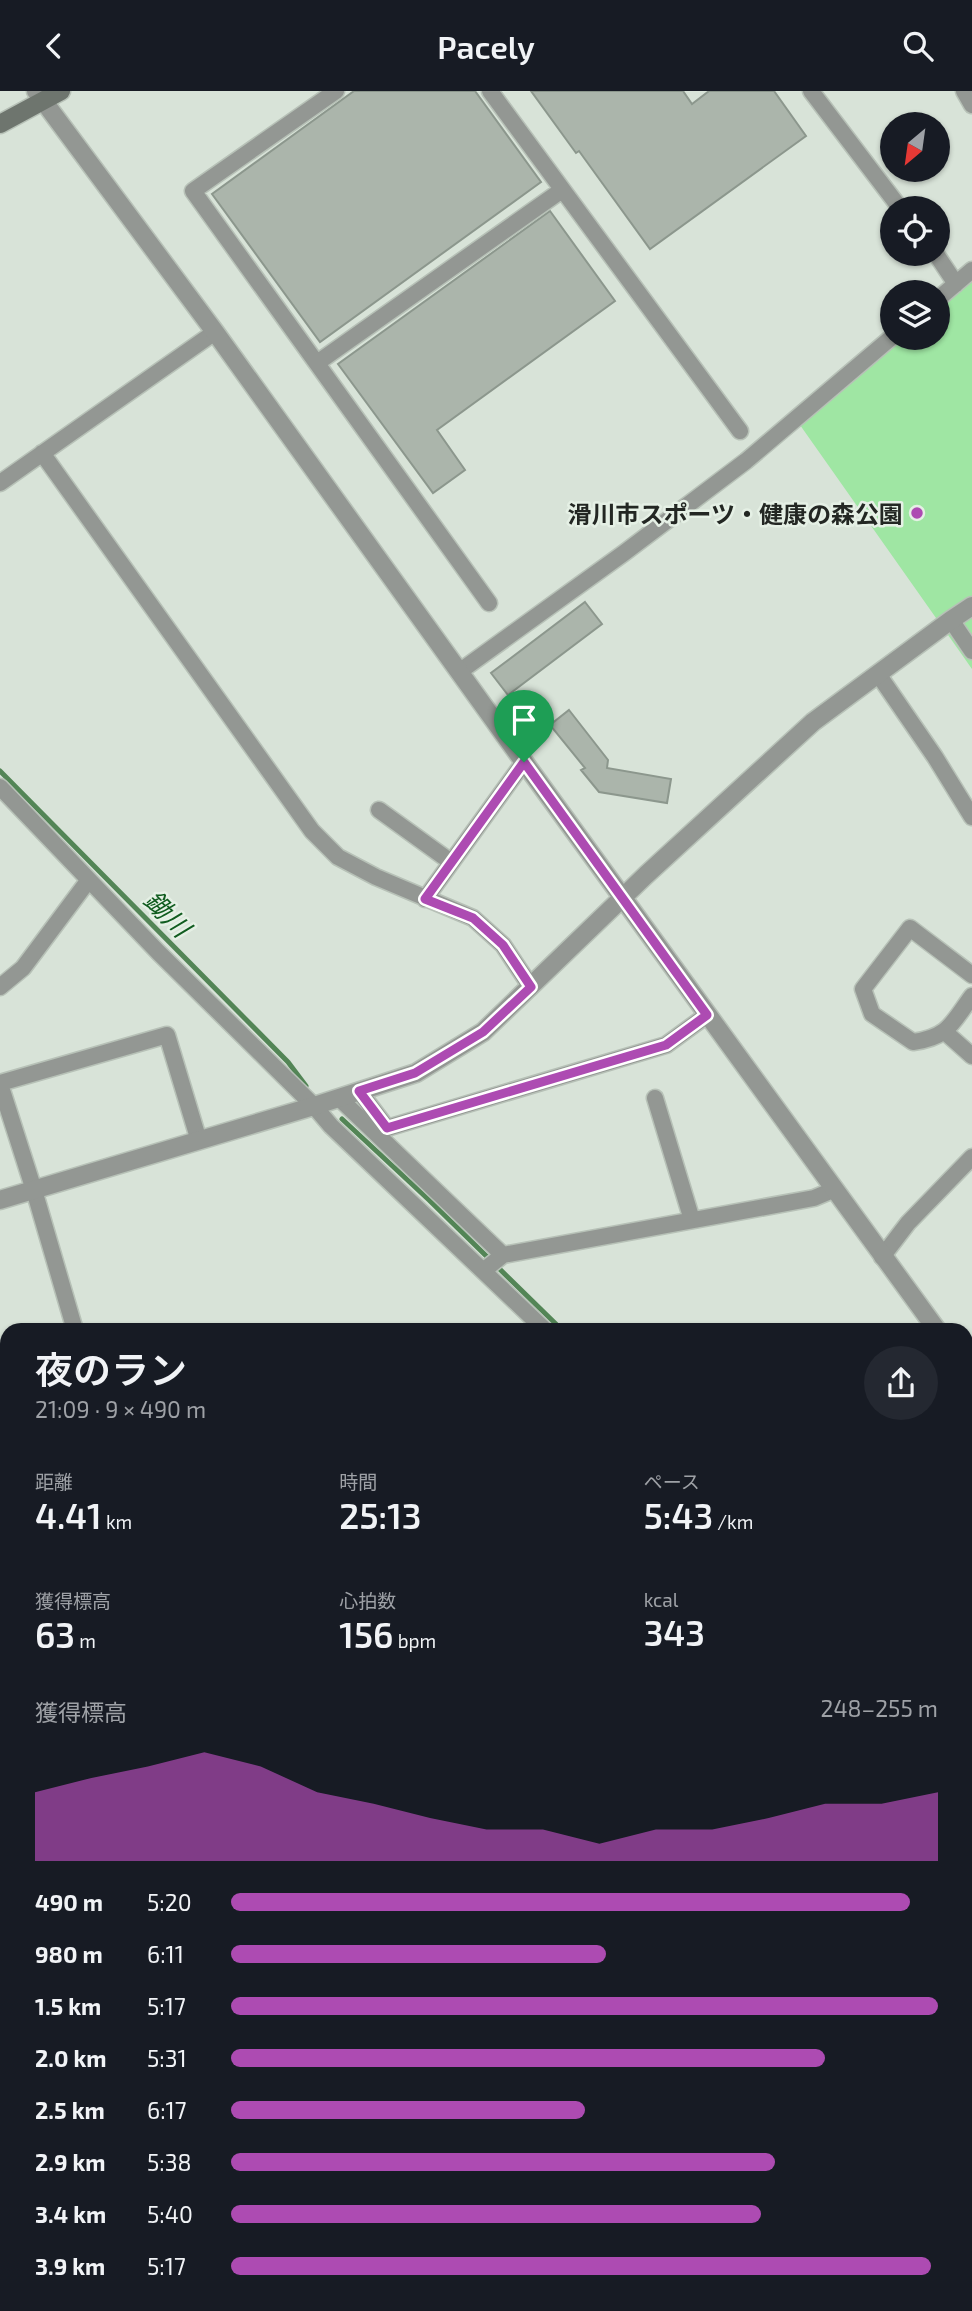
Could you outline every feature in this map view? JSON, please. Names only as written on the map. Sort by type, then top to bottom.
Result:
[{"type":"main road","points":[[0,124],[40,96],[61,91]]},
{"type":"street","points":[[336,91],[193,191],[489,603]]},
{"type":"street","points":[[491,91],[740,432]]},
{"type":"street","points":[[811,91],[891,196]]},
{"type":"street","points":[[964,91],[972,105]]},
{"type":"street","points":[[40,96],[215,332],[932,1323]]},
{"type":"street","points":[[317,363],[562,190]]},
{"type":"street","points":[[944,266],[956,283]]},
{"type":"street","points":[[950,288],[972,270]]},
{"type":"street","points":[[0,483],[215,332]]},
{"type":"street","points":[[458,671],[624,553],[747,461],[880,347]]},
{"type":"street","points":[[42,453],[312,831],[338,857],[376,877],[473,918],[503,945],[531,987]]},
{"type":"street","points":[[0,1200],[314,1107],[415,1073],[483,1032],[622,898],[813,722],[972,606]]},
{"type":"street","points":[[951,619],[972,651]]},
{"type":"street","points":[[878,674],[972,817]]},
{"type":"street","points":[[425,899],[524,762]]},
{"type":"street","points":[[0,787],[88,881],[331,1126],[493,1264]]},
{"type":"street","points":[[379,810],[451,862]]},
{"type":"street","points":[[0,987],[23,968],[88,881]]},
{"type":"street","points":[[972,975],[910,928],[863,989],[872,1014],[913,1042],[931,1039],[945,1032],[972,996]]},
{"type":"street","points":[[359,1091],[387,1128],[666,1045],[707,1015]]},
{"type":"street","points":[[945,1032],[972,1056]]},
{"type":"street","points":[[73,1323],[0,1084],[167,1035],[199,1141]]},
{"type":"street","points":[[340,1098],[493,1264],[539,1323]]},
{"type":"street","points":[[655,1098],[692,1220]]},
{"type":"street","points":[[882,1257],[908,1223],[972,1157]]},
{"type":"street","points":[[493,1264],[692,1220],[814,1198],[833,1190]]},
{"type":"green space","name":"滑川市スポーツ・健康の森公園","points":[[972,277],[972,669],[800,425],[883,350],[950,350],[950,295]]},
{"type":"building","points":[[354,91],[475,91],[541,182],[320,342],[212,194]]},
{"type":"building","points":[[531,91],[683,91],[692,104],[709,91],[774,91],[806,136],[650,249],[579,151],[576,153]]},
{"type":"building","points":[[550,211],[615,301],[437,430],[465,470],[433,493],[338,364]]},
{"type":"building","points":[[585,602],[602,624],[508,695],[491,673]]},
{"type":"building","points":[[569,710],[608,760],[607,768],[671,779],[667,803],[599,792],[581,770],[585,768],[550,725]]},
{"type":"waterway","name":"鋤川","points":[[0,771],[288,1062],[306,1086]]},
{"type":"waterway","name":"鋤川","points":[[342,1119],[555,1323]]},
{"type":"place","name":"滑川市スポーツ・健康の森公園","points":[[917,513]]},
{"type":"route","points":[[524,762],[707,1015],[666,1045],[387,1128],[359,1091],[415,1073],[483,1032],[531,987],[503,945],[473,918],[425,899],[524,762]]}]
